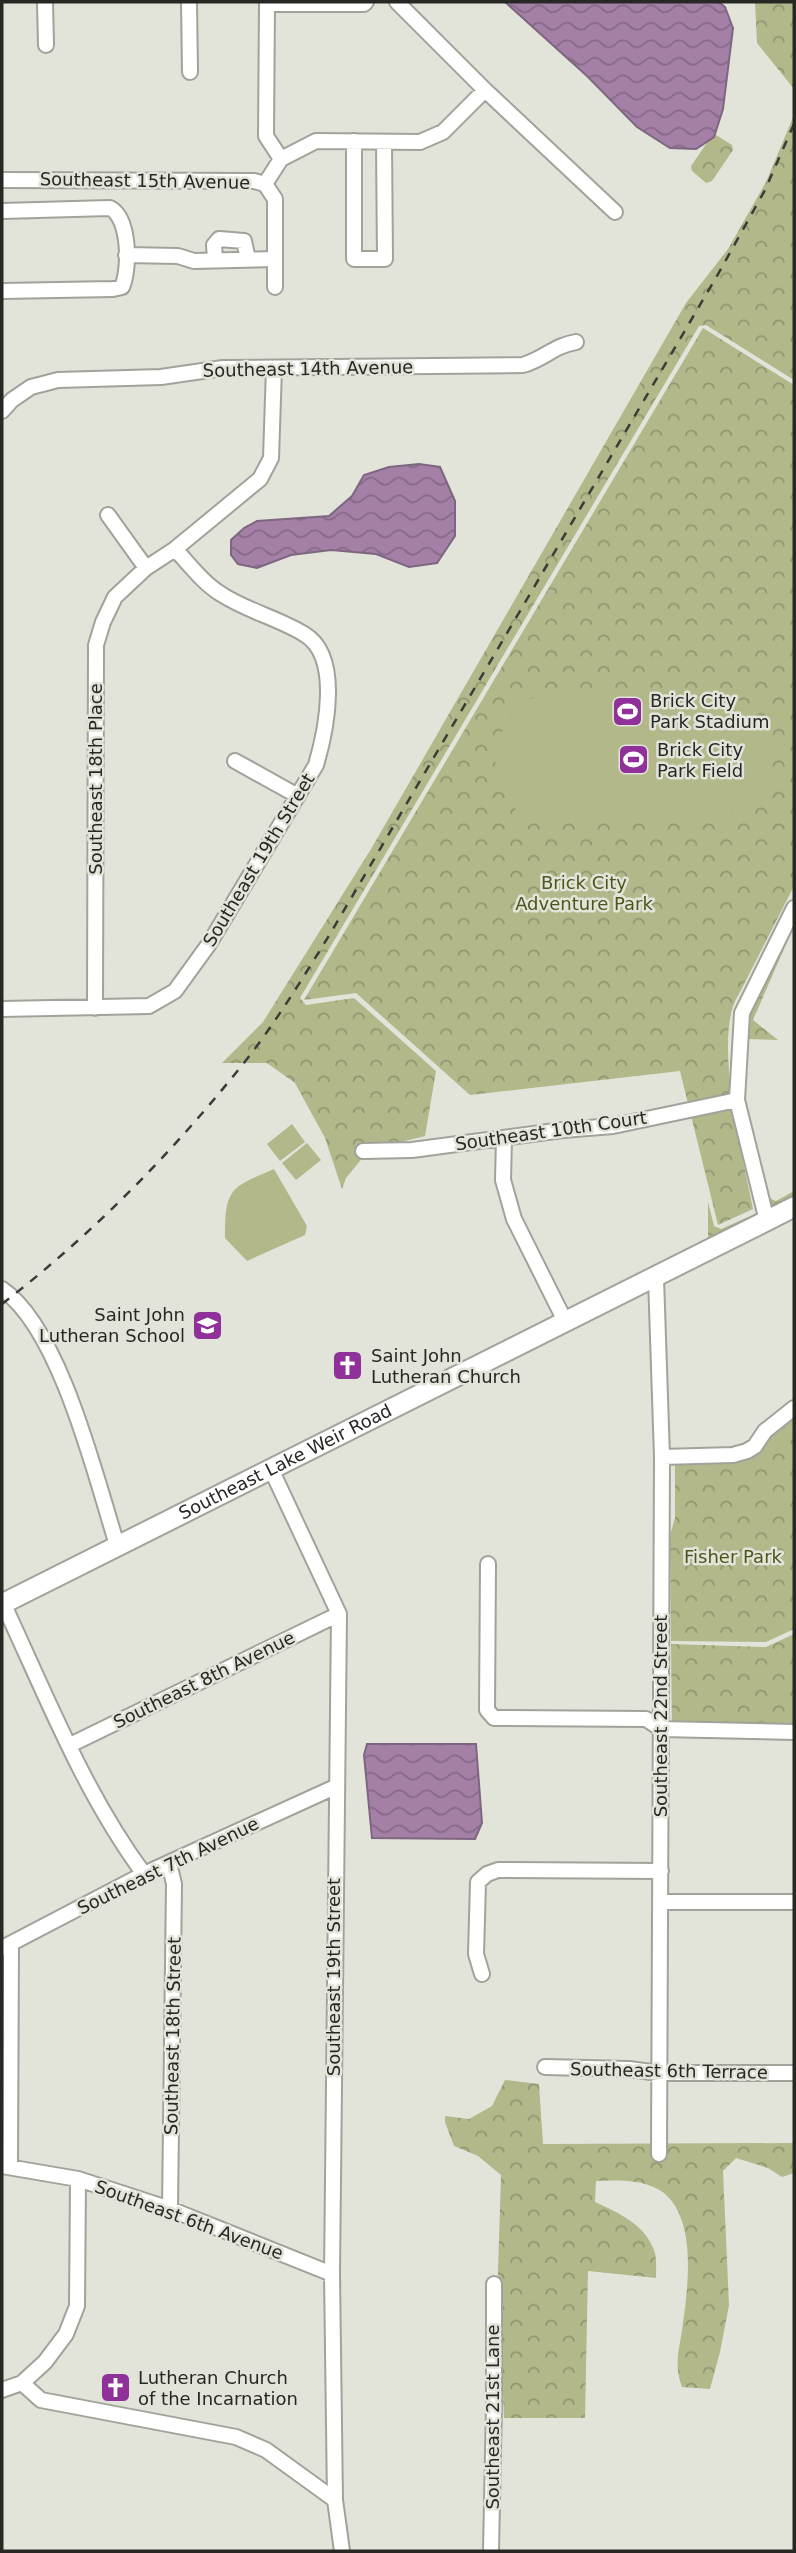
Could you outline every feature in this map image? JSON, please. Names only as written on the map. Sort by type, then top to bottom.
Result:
[{"type":"main road","name":"Southeast Lake Weir Road","points":[[3,1604],[794,1207]]},
{"type":"street","points":[[46,2],[46,45]]},
{"type":"street","points":[[190,2],[190,72]]},
{"type":"street","points":[[281,159],[266,136],[267,4],[366,2]]},
{"type":"street","points":[[397,2],[485,90],[615,212]]},
{"type":"street","points":[[265,184],[281,159],[316,141],[420,142],[443,132],[485,90]]},
{"type":"street","points":[[354,141],[354,259],[385,259],[384,142]]},
{"type":"street","name":"Southeast 15th Avenue","points":[[2,180],[254,181],[265,184],[275,199],[275,287]]},
{"type":"street","points":[[2,211],[110,208],[117,212],[125,230],[127,276],[122,287],[113,289],[2,291]]},
{"type":"street","points":[[215,259],[214,245],[219,239],[244,241],[248,259]]},
{"type":"street","points":[[126,255],[178,256],[194,261],[275,259]]},
{"type":"street","name":"Southeast 14th Avenue","points":[[2,411],[31,387],[58,380],[161,377],[223,368],[523,365],[539,360],[559,345],[576,342]]},
{"type":"street","name":"Southeast 18th Place","points":[[94,1008],[96,645],[115,597],[146,568],[175,549],[260,479],[271,458],[274,368]]},
{"type":"street","points":[[108,514],[146,568]]},
{"type":"street","name":"Southeast 19th Street","points":[[2,1009],[149,1006],[175,991],[209,944],[316,765],[325,734],[328,676],[322,653],[307,635],[221,594],[175,549]]},
{"type":"street","points":[[235,761],[298,796]]},
{"type":"street","points":[[767,1221],[737,1100],[742,1013],[794,908]]},
{"type":"street","name":"Southeast 10th Court","points":[[363,1151],[412,1150],[613,1126],[737,1100]]},
{"type":"street","points":[[504,1138],[502,1180],[514,1219],[566,1323]]},
{"type":"street","name":"Southeast 22nd Street","points":[[656,1278],[662,1457],[659,2154]]},
{"type":"street","points":[[2,1289],[12,1296],[34,1321],[47,1345],[72,1405],[117,1545]]},
{"type":"street","points":[[662,1457],[733,1455],[747,1451],[755,1446],[765,1431],[794,1408]]},
{"type":"street","name":"Southeast 19th Street","points":[[271,1469],[338,1614],[332,2274],[335,2500],[342,2551]]},
{"type":"street","points":[[488,1564],[487,1710],[494,1717],[646,1719],[661,1729],[794,1732]]},
{"type":"street","points":[[3,1604],[117,1838],[144,1874]]},
{"type":"street","name":"Southeast 8th Avenue","points":[[70,1745],[338,1614]]},
{"type":"street","name":"Southeast 7th Avenue","points":[[6,1946],[144,1874],[335,1787]]},
{"type":"street","name":"Southeast 18th Street","points":[[169,1863],[174,1884],[170,2209]]},
{"type":"street","points":[[482,1974],[476,1954],[478,1882],[486,1874],[498,1870],[661,1871]]},
{"type":"street","points":[[661,1902],[794,1902]]},
{"type":"street","points":[[6,1946],[6,2166]]},
{"type":"street","name":"Southeast 6th Terrace","points":[[545,2067],[629,2069],[659,2073],[794,2073]]},
{"type":"street","name":"Southeast 6th Avenue","points":[[6,2166],[78,2179],[170,2209],[332,2274]]},
{"type":"street","points":[[2,2390],[22,2383],[45,2362],[66,2334],[77,2306],[78,2179]]},
{"type":"street","name":"Southeast 21st Lane","points":[[491,2551],[494,2284]]},
{"type":"street","points":[[22,2383],[41,2400],[236,2437],[266,2450],[335,2500]]},
{"type":"green space","points":[[755,2],[794,2],[794,89],[757,43]]},
{"type":"green space","points":[[794,115],[794,380],[706,325],[699,326],[300,998],[306,1005],[354,998],[436,1071],[425,1136],[369,1150],[346,1178],[342,1189],[325,1138],[295,1083],[267,1063],[222,1063],[263,1022],[371,849],[686,303],[728,249],[766,182]]},
{"type":"green space","points":[[716,135],[732,145],[733,150],[712,181],[706,183],[692,171],[691,166],[711,137]]},
{"type":"green space","name":"Brick City Adventure Park","points":[[703,328],[794,385],[794,886],[731,1013],[728,1038],[732,1098],[753,1209],[718,1225],[680,1071],[470,1095],[356,993],[304,1000]]},
{"type":"green space","name":"Brick City Park Field","points":[[718,692],[743,702],[767,727],[774,753],[768,781],[757,799],[724,818],[521,818],[502,787],[495,768],[497,741],[518,704],[545,693]]},
{"type":"green space","points":[[794,896],[794,926],[753,1020],[778,1040],[747,1039],[740,1085],[759,1170],[769,1198],[776,1201],[794,1191],[794,1201],[708,1245],[708,1202],[714,1226],[721,1229],[755,1214],[758,1209],[733,1075],[736,1008]]},
{"type":"green space","points":[[292,1124],[305,1142],[280,1161],[267,1144]]},
{"type":"green space","points":[[307,1143],[321,1160],[296,1180],[282,1163]]},
{"type":"green space","points":[[274,1169],[307,1226],[305,1235],[247,1261],[225,1238],[226,1209],[229,1199],[239,1186]]},
{"type":"green space","name":"Fisher Park","points":[[794,1413],[794,1629],[766,1642],[671,1641],[670,1535],[675,1518],[675,1462],[735,1462],[761,1445]]},
{"type":"green space","points":[[794,1634],[794,1736],[672,1736],[671,1644],[766,1647]]},
{"type":"green space","points":[[505,2080],[539,2084],[543,2144],[794,2143],[794,2173],[782,2177],[768,2168],[736,2158],[723,2171],[729,2305],[710,2389],[682,2387],[679,2378],[678,2355],[687,2291],[688,2255],[682,2220],[674,2205],[664,2193],[649,2185],[596,2181],[595,2202],[630,2220],[650,2241],[656,2257],[656,2278],[588,2271],[585,2418],[504,2418],[498,2271],[501,2175],[478,2156],[454,2146],[445,2116],[469,2119],[492,2106]]},
{"type":"water","points":[[505,2],[719,2],[725,7],[733,28],[723,109],[714,137],[696,149],[670,148],[637,127],[587,76]]},
{"type":"water","points":[[419,464],[440,467],[455,501],[455,536],[437,563],[409,567],[376,554],[331,550],[291,555],[257,568],[238,564],[231,555],[231,540],[257,521],[329,516],[352,496],[364,475],[389,467]]},
{"type":"water","points":[[367,1744],[476,1744],[482,1823],[475,1839],[372,1838],[364,1755]]},
{"type":"railway","points":[[2,1304],[69,1249],[162,1158],[220,1093],[280,1013],[330,934],[717,276],[765,190],[794,124]]},
{"type":"place","name":"Brick City Park Stadium","points":[[627,711]]},
{"type":"place","name":"Brick City Park Field","points":[[634,760]]},
{"type":"place","name":"Saint John Lutheran School","points":[[208,1325]]},
{"type":"place","name":"Saint John Lutheran Church","points":[[348,1366]]},
{"type":"place","name":"Lutheran Church of the Incarnation","points":[[115,2388]]}]
